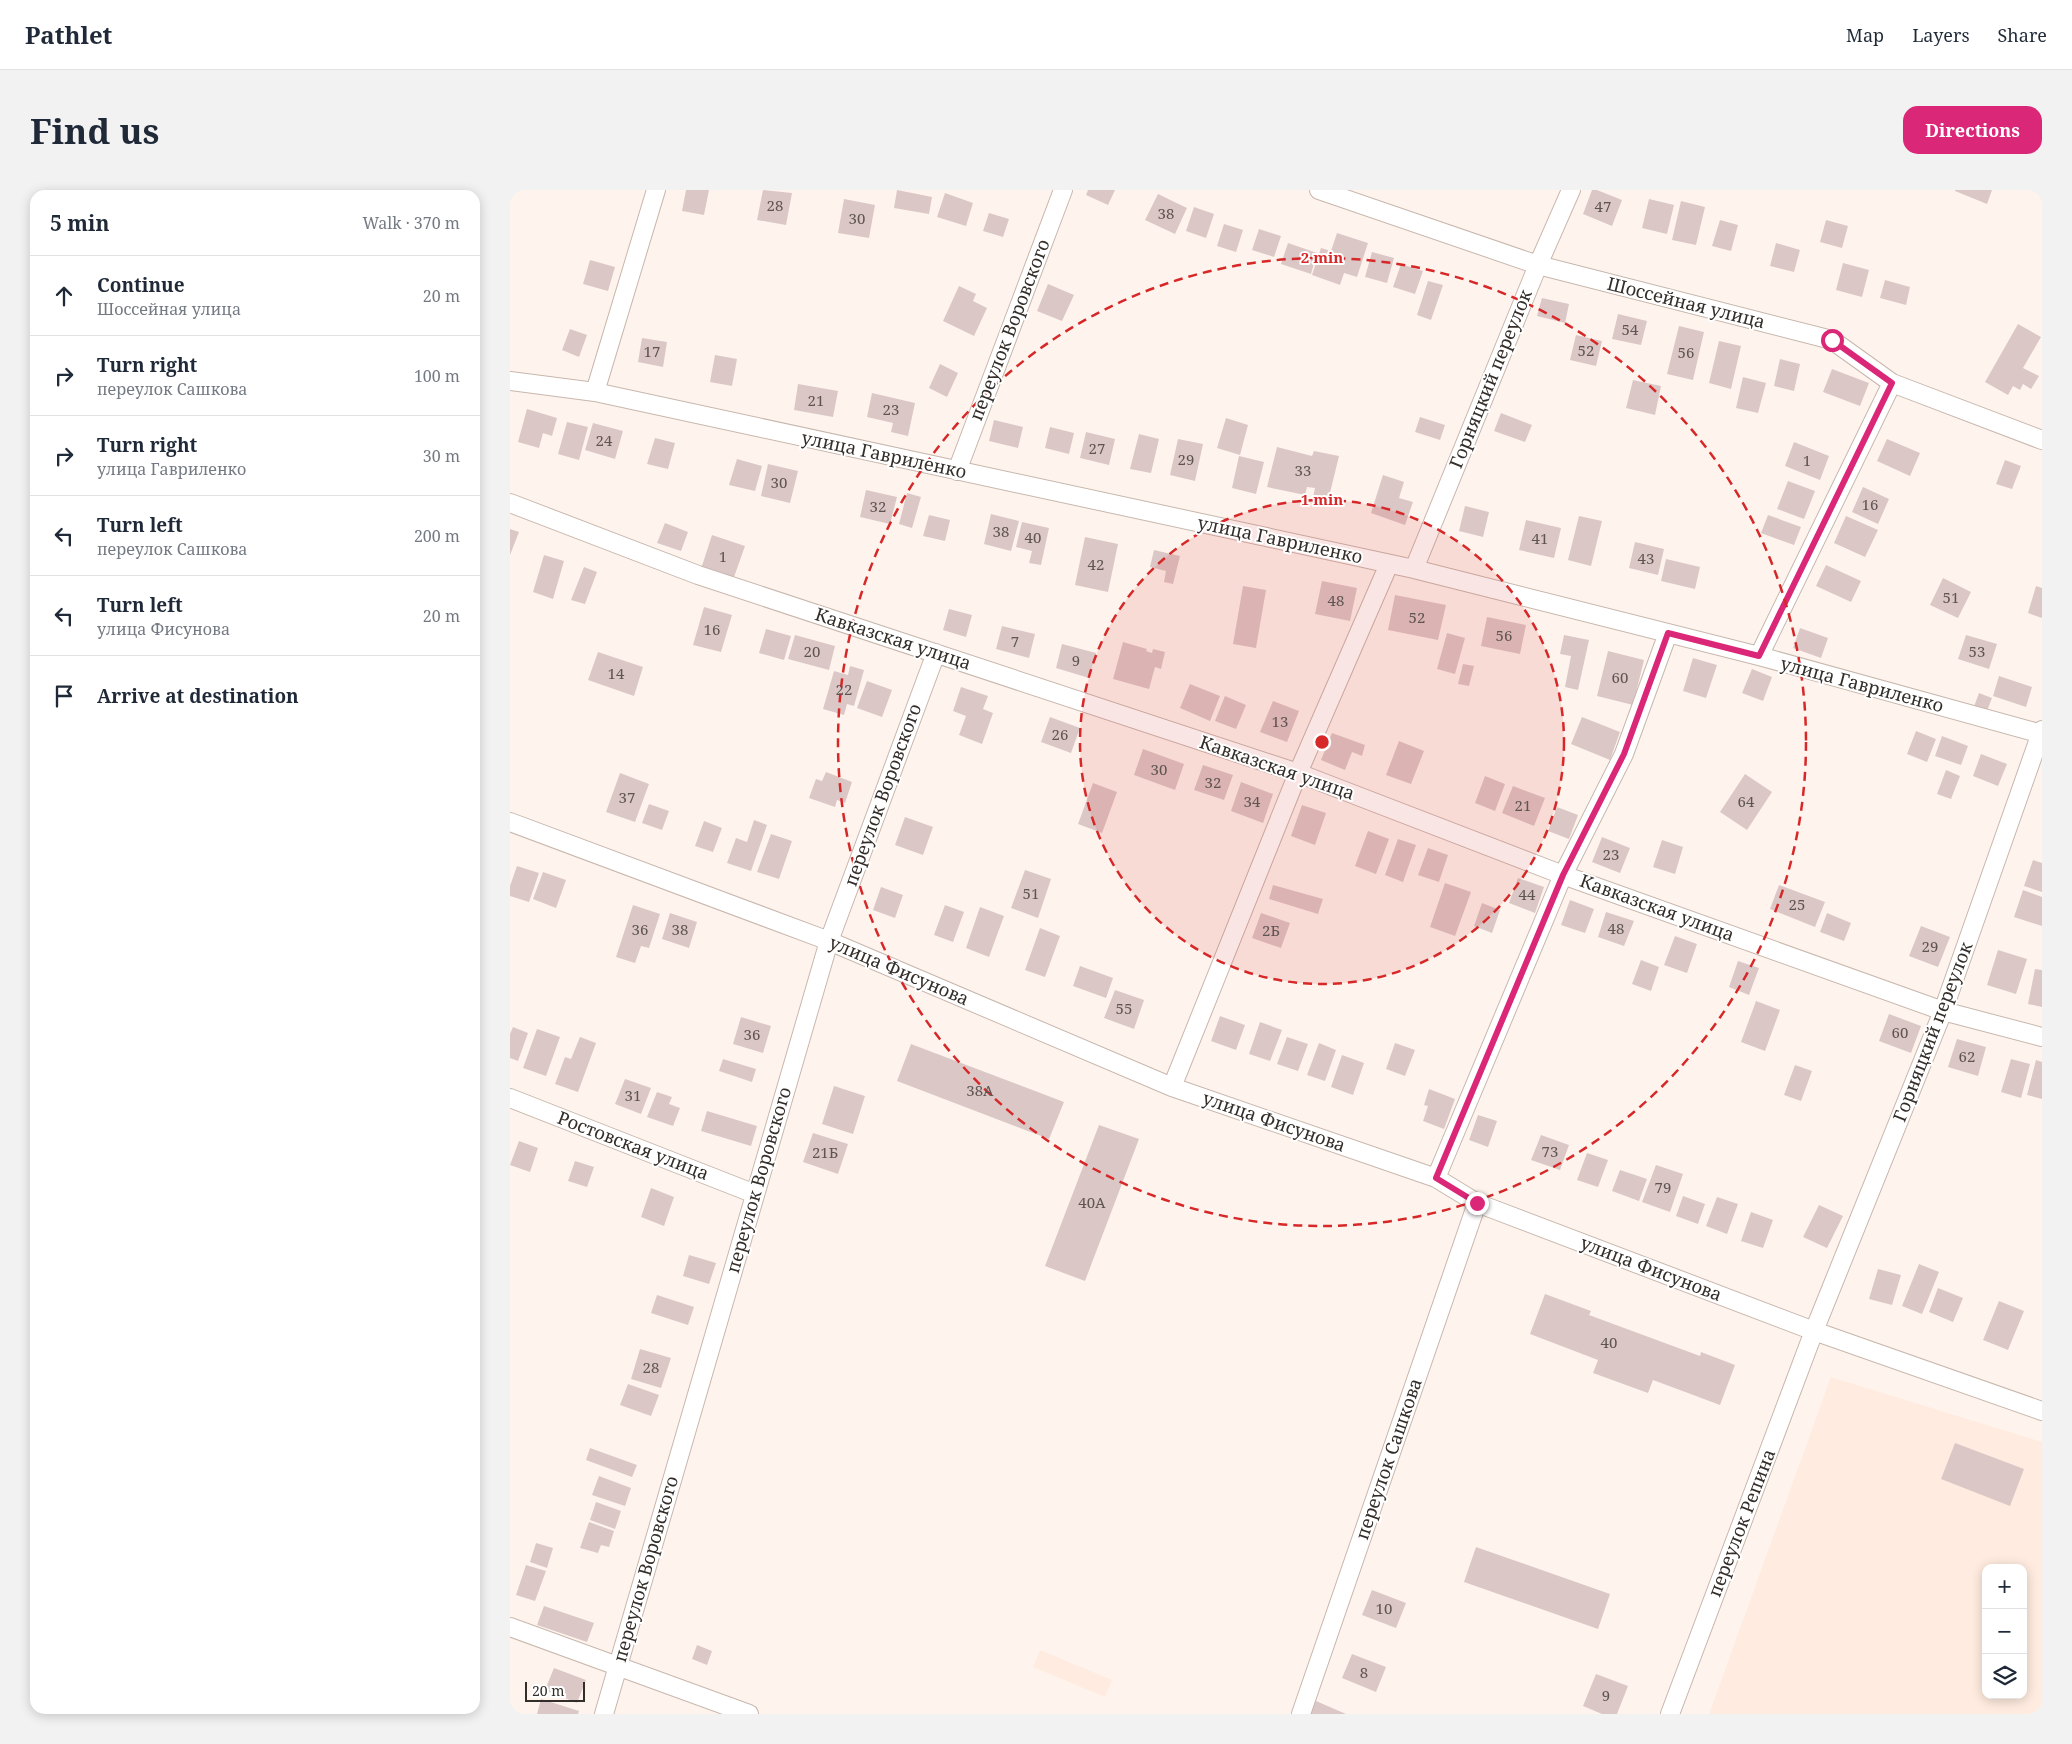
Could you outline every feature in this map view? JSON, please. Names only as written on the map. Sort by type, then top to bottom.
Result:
[{"type":"street","points":[[595,392],[656,190]]},
{"type":"street","name":"переулок Воровского","points":[[957,471],[1063,190]]},
{"type":"street","name":"Шоссейная улица","points":[[1320,190],[1538,265],[1832,340],[1892,383],[2042,440]]},
{"type":"street","name":"Горняцкий переулок","points":[[1414,569],[1538,265],[1571,190]]},
{"type":"street","name":"улица Гавриленко","points":[[510,381],[595,392],[1414,569],[1759,656],[2042,733]]},
{"type":"street","points":[[1759,656],[1892,383]]},
{"type":"street","name":"Кавказская улица","points":[[510,503],[698,576],[1298,773],[1563,875],[1943,1011],[2042,1037]]},
{"type":"street","points":[[1172,1087],[1298,773],[1389,564]]},
{"type":"street","points":[[1436,1178],[1563,875],[1624,754],[1668,633]]},
{"type":"street","name":"переулок Воровского","points":[[604,1714],[829,941],[936,653]]},
{"type":"street","name":"Горняцкий переулок","points":[[1814,1331],[1943,1011],[2042,733]]},
{"type":"street","name":"улица Фисунова","points":[[510,822],[829,941],[1172,1087],[1436,1178],[1477,1203],[1814,1331],[2042,1411]]},
{"type":"street","name":"Ростовская улица","points":[[510,1098],[755,1194]]},
{"type":"street","name":"переулок Сашкова","points":[[1301,1714],[1477,1203]]},
{"type":"street","name":"переулок Репина","points":[[1670,1714],[1814,1331]]},
{"type":"street","points":[[510,1627],[749,1714]]},
{"type":"shaded area","points":[[1831,1377],[2042,1442],[2042,1714],[1709,1714]]},
{"type":"shaded area","points":[[1040,1650],[1112,1680],[1105,1697],[1033,1667]]},
{"type":"building","points":[[686,190],[709,190],[704,215],[682,211]]},
{"type":"building","points":[[763,190],[792,193],[786,225],[757,220]]},
{"type":"building","points":[[897,190],[932,197],[929,214],[894,208]]},
{"type":"building","points":[[1088,190],[1115,190],[1108,205],[1086,195]]},
{"type":"building","points":[[1592,190],[1597,190],[1622,200],[1612,226],[1583,214]]},
{"type":"building","points":[[1955,190],[1992,190],[1987,204]]},
{"type":"building","points":[[945,193],[973,203],[966,226],[937,217]]},
{"type":"building","points":[[1158,194],[1187,208],[1175,234],[1145,220]]},
{"type":"building","points":[[844,199],[875,205],[869,238],[838,233]]},
{"type":"building","points":[[1649,199],[1674,205],[1667,234],[1642,228]]},
{"type":"building","points":[[1681,201],[1705,207],[1696,245],[1672,240]]},
{"type":"building","points":[[1194,207],[1214,214],[1206,238],[1186,231]]},
{"type":"building","points":[[989,213],[1009,219],[1003,237],[983,231]]},
{"type":"building","points":[[1720,220],[1738,225],[1731,251],[1712,246]]},
{"type":"building","points":[[1826,220],[1848,226],[1842,248],[1820,242]]},
{"type":"building","points":[[1224,224],[1243,230],[1236,252],[1217,246]]},
{"type":"building","points":[[1259,229],[1281,236],[1274,257],[1252,250]]},
{"type":"building","points":[[1337,233],[1368,243],[1357,277],[1344,273],[1340,285],[1312,275],[1321,248],[1331,251]]},
{"type":"building","points":[[1288,243],[1317,253],[1311,274],[1281,264]]},
{"type":"building","points":[[1776,243],[1800,250],[1794,272],[1770,266]]},
{"type":"building","points":[[1372,252],[1394,258],[1387,283],[1365,277]]},
{"type":"building","points":[[590,260],[615,267],[608,291],[583,284]]},
{"type":"building","points":[[1843,263],[1869,270],[1862,297],[1836,290]]},
{"type":"building","points":[[1401,264],[1423,271],[1415,294],[1393,287]]},
{"type":"building","points":[[1885,280],[1910,287],[1906,305],[1880,298]]},
{"type":"building","points":[[1428,281],[1443,285],[1431,320],[1417,315]]},
{"type":"building","points":[[1048,284],[1074,295],[1062,321],[1037,311]]},
{"type":"building","points":[[959,286],[976,294],[973,301],[987,308],[974,336],[943,321]]},
{"type":"building","points":[[1542,298],[1569,304],[1565,323],[1537,316]]},
{"type":"building","points":[[1618,314],[1647,321],[1641,345],[1612,339]]},
{"type":"building","points":[[2018,324],[2041,337],[2023,368],[2039,376],[2031,389],[2023,384],[2020,390],[2013,386],[2008,395],[1985,382]]},
{"type":"building","points":[[1679,326],[1704,332],[1693,380],[1667,374]]},
{"type":"building","points":[[570,329],[587,335],[579,357],[562,350]]},
{"type":"building","points":[[1576,335],[1602,341],[1596,366],[1570,360]]},
{"type":"building","points":[[642,338],[667,342],[663,367],[638,362]]},
{"type":"building","points":[[1719,341],[1741,346],[1731,389],[1709,383]]},
{"type":"building","points":[[715,355],[737,359],[732,386],[710,382]]},
{"type":"building","points":[[1780,359],[1800,364],[1794,391],[1774,386]]},
{"type":"building","points":[[940,364],[958,373],[947,397],[929,388]]},
{"type":"building","points":[[1832,369],[1869,383],[1860,406],[1823,392]]},
{"type":"building","points":[[1743,377],[1766,383],[1758,413],[1736,408]]},
{"type":"building","points":[[1633,380],[1661,386],[1655,415],[1626,408]]},
{"type":"building","points":[[798,384],[838,391],[833,417],[794,410]]},
{"type":"building","points":[[872,393],[915,403],[908,436],[891,432],[893,423],[867,417]]},
{"type":"building","points":[[527,409],[557,418],[552,436],[543,433],[539,448],[518,442]]},
{"type":"building","points":[[1501,413],[1532,425],[1525,442],[1494,431]]},
{"type":"building","points":[[1420,417],[1445,425],[1440,440],[1415,432]]},
{"type":"building","points":[[1226,418],[1248,425],[1240,455],[1217,448]]},
{"type":"building","points":[[994,420],[1023,427],[1018,448],[989,441]]},
{"type":"building","points":[[567,422],[588,427],[579,460],[558,454]]},
{"type":"building","points":[[593,423],[623,431],[615,459],[585,450]]},
{"type":"building","points":[[1050,427],[1074,433],[1069,454],[1045,448]]},
{"type":"building","points":[[1086,432],[1115,439],[1109,465],[1080,458]]},
{"type":"building","points":[[1139,434],[1159,439],[1151,473],[1130,469]]},
{"type":"building","points":[[655,438],[675,443],[668,469],[647,464]]},
{"type":"building","points":[[1178,439],[1203,444],[1195,481],[1170,475]]},
{"type":"building","points":[[1887,439],[1920,453],[1910,476],[1877,461]]},
{"type":"building","points":[[1794,442],[1829,456],[1820,480],[1785,466]]},
{"type":"building","points":[[1277,447],[1312,456],[1314,451],[1339,456],[1328,501],[1313,497],[1315,488],[1307,487],[1305,495],[1267,487]]},
{"type":"building","points":[[1239,456],[1264,462],[1256,494],[1232,488]]},
{"type":"building","points":[[737,459],[762,466],[755,491],[729,485]]},
{"type":"building","points":[[2005,460],[2021,466],[2012,489],[1996,484]]},
{"type":"building","points":[[768,464],[798,471],[790,503],[761,496]]},
{"type":"building","points":[[1383,475],[1404,482],[1399,498],[1413,502],[1405,525],[1371,513]]},
{"type":"building","points":[[1788,481],[1815,491],[1804,519],[1777,509]]},
{"type":"building","points":[[1863,487],[1889,499],[1878,524],[1852,512]]},
{"type":"building","points":[[866,490],[897,497],[890,524],[860,517]]},
{"type":"building","points":[[907,493],[921,497],[912,528],[899,524]]},
{"type":"building","points":[[1465,506],[1489,512],[1483,537],[1459,531]]},
{"type":"building","points":[[991,514],[1019,521],[1011,551],[984,544]]},
{"type":"building","points":[[929,515],[950,520],[945,541],[923,536]]},
{"type":"building","points":[[1768,515],[1801,527],[1794,545],[1761,533]]},
{"type":"building","points":[[1579,516],[1602,521],[1591,566],[1568,560]]},
{"type":"building","points":[[1846,516],[1878,530],[1865,557],[1834,543]]},
{"type":"building","points":[[1526,520],[1561,528],[1554,558],[1519,550]]},
{"type":"building","points":[[1022,522],[1049,528],[1041,565],[1029,563],[1032,551],[1016,547]]},
{"type":"building","points":[[665,523],[688,532],[681,551],[657,543]]},
{"type":"building","points":[[510,529],[519,532],[510,555]]},
{"type":"building","points":[[712,535],[745,546],[733,580],[701,569]]},
{"type":"building","points":[[1085,537],[1118,544],[1108,592],[1075,585]]},
{"type":"building","points":[[1635,542],[1664,549],[1658,575],[1629,568]]},
{"type":"building","points":[[1154,550],[1180,556],[1173,584],[1164,582],[1166,571],[1150,567]]},
{"type":"building","points":[[544,555],[564,561],[553,599],[533,592]]},
{"type":"building","points":[[1666,559],[1700,567],[1695,589],[1661,581]]},
{"type":"building","points":[[1826,565],[1861,581],[1851,602],[1816,586]]},
{"type":"building","points":[[584,567],[597,572],[585,604],[571,600]]},
{"type":"building","points":[[1943,578],[1971,592],[1958,618],[1930,605]]},
{"type":"building","points":[[1322,581],[1357,588],[1350,621],[1315,614]]},
{"type":"building","points":[[1243,586],[1266,590],[1256,648],[1233,644]]},
{"type":"building","points":[[2036,586],[2042,588],[2042,618],[2028,613]]},
{"type":"building","points":[[1395,595],[1446,605],[1438,640],[1388,630]]},
{"type":"building","points":[[704,607],[732,615],[721,652],[693,645]]},
{"type":"building","points":[[949,609],[972,615],[966,637],[943,630]]},
{"type":"building","points":[[1487,617],[1526,625],[1520,654],[1481,646]]},
{"type":"building","points":[[1002,626],[1035,634],[1029,658],[996,649]]},
{"type":"building","points":[[1800,628],[1828,638],[1821,658],[1793,648]]},
{"type":"building","points":[[766,629],[791,636],[784,660],[759,653]]},
{"type":"building","points":[[1447,633],[1465,638],[1455,674],[1437,669]]},
{"type":"building","points":[[795,635],[835,646],[829,670],[788,659]]},
{"type":"building","points":[[1564,635],[1589,640],[1578,690],[1565,687],[1571,656],[1560,654]]},
{"type":"building","points":[[1966,635],[1997,644],[1989,669],[1958,659]]},
{"type":"building","points":[[1123,642],[1147,649],[1146,651],[1152,653],[1153,649],[1165,652],[1161,669],[1155,667],[1149,689],[1113,679]]},
{"type":"building","points":[[1062,644],[1096,653],[1089,678],[1056,668]]},
{"type":"building","points":[[1608,651],[1644,660],[1633,705],[1597,696]]},
{"type":"building","points":[[598,652],[643,667],[634,696],[588,680]]},
{"type":"building","points":[[1693,658],[1717,665],[1706,698],[1683,691]]},
{"type":"building","points":[[1463,664],[1474,666],[1469,686],[1458,684]]},
{"type":"building","points":[[850,666],[864,670],[854,706],[847,704],[844,715],[823,709],[834,671],[848,675]]},
{"type":"building","points":[[1752,669],[1772,677],[1763,701],[1742,693]]},
{"type":"building","points":[[1999,676],[2032,687],[2026,707],[1993,696]]},
{"type":"building","points":[[867,681],[892,690],[882,717],[857,708]]},
{"type":"building","points":[[1190,684],[1220,696],[1210,721],[1180,708]]},
{"type":"building","points":[[961,687],[988,696],[983,709],[993,713],[982,744],[959,735],[966,716],[953,711]]},
{"type":"building","points":[[1979,693],[1992,698],[1985,716],[1972,712]]},
{"type":"building","points":[[1225,696],[1246,705],[1236,729],[1215,721]]},
{"type":"building","points":[[1273,701],[1299,711],[1287,742],[1260,732]]},
{"type":"building","points":[[1050,717],[1080,728],[1071,753],[1041,742]]},
{"type":"building","points":[[1582,717],[1620,732],[1610,760],[1571,744]]},
{"type":"building","points":[[1916,731],[1936,739],[1927,762],[1907,754]]},
{"type":"building","points":[[1332,733],[1365,745],[1362,756],[1352,752],[1345,770],[1321,760]]},
{"type":"building","points":[[1942,736],[1968,746],[1961,765],[1935,756]]},
{"type":"building","points":[[1399,741],[1424,751],[1411,784],[1386,775]]},
{"type":"building","points":[[1143,749],[1184,764],[1175,790],[1134,775]]},
{"type":"building","points":[[1981,754],[2007,764],[1998,786],[1973,776]]},
{"type":"building","points":[[1203,765],[1233,775],[1224,800],[1194,790]]},
{"type":"building","points":[[1946,770],[1960,776],[1951,799],[1937,794]]},
{"type":"building","points":[[826,772],[852,782],[845,803],[837,800],[835,807],[809,798],[816,779],[822,781]]},
{"type":"building","points":[[620,773],[649,784],[635,822],[606,812]]},
{"type":"building","points":[[1745,774],[1772,792],[1747,830],[1720,812]]},
{"type":"building","points":[[1485,776],[1505,784],[1495,811],[1475,803]]},
{"type":"building","points":[[1241,782],[1273,794],[1263,823],[1231,811]]},
{"type":"building","points":[[1093,783],[1117,792],[1102,833],[1078,824]]},
{"type":"building","points":[[1513,786],[1545,798],[1534,826],[1502,813]]},
{"type":"building","points":[[649,804],[669,811],[662,830],[642,823]]},
{"type":"building","points":[[1302,805],[1326,813],[1315,845],[1291,836]]},
{"type":"building","points":[[1557,807],[1578,815],[1569,839],[1548,831]]},
{"type":"building","points":[[905,817],[933,827],[923,855],[895,845]]},
{"type":"building","points":[[754,820],[767,825],[751,871],[727,863],[736,838],[747,842]]},
{"type":"building","points":[[704,821],[722,828],[713,852],[695,846]]},
{"type":"building","points":[[1368,831],[1389,839],[1376,874],[1355,866]]},
{"type":"building","points":[[771,834],[792,841],[779,879],[757,872]]},
{"type":"building","points":[[1602,837],[1630,848],[1620,873],[1592,862]]},
{"type":"building","points":[[1398,839],[1416,845],[1403,882],[1385,875]]},
{"type":"building","points":[[1662,840],[1683,847],[1675,874],[1653,867]]},
{"type":"building","points":[[1428,848],[1448,855],[1439,882],[1418,875]]},
{"type":"building","points":[[2033,860],[2042,863],[2042,892],[2024,886]]},
{"type":"building","points":[[517,866],[539,873],[529,902],[510,896],[510,886]]},
{"type":"building","points":[[1025,870],[1051,879],[1038,918],[1011,908]]},
{"type":"building","points":[[543,872],[566,880],[556,908],[533,899]]},
{"type":"building","points":[[1518,878],[1544,887],[1535,913],[1509,903]]},
{"type":"building","points":[[1445,883],[1471,892],[1455,936],[1430,927]]},
{"type":"building","points":[[1273,885],[1323,899],[1318,914],[1269,899]]},
{"type":"building","points":[[1779,885],[1825,902],[1815,927],[1770,909]]},
{"type":"building","points":[[881,887],[903,895],[895,918],[873,910]]},
{"type":"building","points":[[2023,890],[2042,897],[2042,926],[2014,917]]},
{"type":"building","points":[[1570,900],[1594,909],[1585,933],[1561,925]]},
{"type":"building","points":[[1482,903],[1500,910],[1492,933],[1474,926]]},
{"type":"building","points":[[633,905],[660,914],[649,948],[641,946],[635,963],[616,957]]},
{"type":"building","points":[[945,905],[964,912],[953,942],[934,935]]},
{"type":"building","points":[[980,907],[1004,916],[989,957],[966,948]]},
{"type":"building","points":[[1606,912],[1634,921],[1624,946],[1598,937]]},
{"type":"building","points":[[670,913],[697,922],[689,948],[662,939]]},
{"type":"building","points":[[1261,913],[1290,923],[1281,948],[1252,938]]},
{"type":"building","points":[[1827,913],[1851,923],[1844,941],[1820,932]]},
{"type":"building","points":[[1921,926],[1950,937],[1938,967],[1909,956]]},
{"type":"building","points":[[1040,928],[1060,936],[1045,977],[1025,970]]},
{"type":"building","points":[[1675,936],[1697,944],[1687,973],[1664,965]]},
{"type":"building","points":[[1998,950],[2027,959],[2016,994],[1987,985]]},
{"type":"building","points":[[1641,960],[1659,967],[1651,991],[1632,984]]},
{"type":"building","points":[[1738,961],[1759,968],[1749,995],[1729,987]]},
{"type":"building","points":[[1080,966],[1113,978],[1106,998],[1073,986]]},
{"type":"building","points":[[2035,969],[2042,970],[2042,1007],[2028,1004]]},
{"type":"building","points":[[1115,990],[1144,1000],[1134,1029],[1104,1018]]},
{"type":"building","points":[[1756,1001],[1780,1010],[1765,1051],[1741,1042]]},
{"type":"building","points":[[1889,1014],[1921,1026],[1911,1053],[1879,1041]]},
{"type":"building","points":[[1220,1016],[1245,1025],[1236,1050],[1211,1041]]},
{"type":"building","points":[[741,1017],[771,1026],[763,1053],[733,1044]]},
{"type":"building","points":[[1260,1022],[1282,1030],[1270,1061],[1249,1054]]},
{"type":"building","points":[[513,1027],[528,1033],[518,1061],[510,1058],[510,1034]]},
{"type":"building","points":[[537,1029],[560,1037],[546,1076],[523,1068]]},
{"type":"building","points":[[580,1037],[596,1043],[578,1092],[555,1084],[565,1057],[571,1059]]},
{"type":"building","points":[[1287,1037],[1308,1044],[1298,1071],[1277,1064]]},
{"type":"building","points":[[1957,1039],[1986,1047],[1978,1076],[1948,1067]]},
{"type":"building","points":[[1319,1043],[1336,1050],[1325,1081],[1307,1075]]},
{"type":"building","points":[[1395,1043],[1415,1050],[1405,1076],[1386,1069]]},
{"type":"building","points":[[911,1044],[1064,1102],[1049,1139],[897,1081]]},
{"type":"building","points":[[1342,1055],[1364,1063],[1353,1095],[1331,1087]]},
{"type":"building","points":[[723,1059],[756,1069],[752,1082],[719,1071]]},
{"type":"building","points":[[2011,1059],[2030,1064],[2021,1098],[2001,1092]]},
{"type":"building","points":[[2036,1060],[2042,1062],[2042,1099],[2027,1095]]},
{"type":"building","points":[[1795,1065],[1812,1071],[1801,1101],[1784,1095]]},
{"type":"building","points":[[625,1079],[651,1088],[641,1114],[615,1104]]},
{"type":"building","points":[[834,1086],[865,1096],[853,1134],[822,1124]]},
{"type":"building","points":[[1429,1089],[1455,1099],[1444,1129],[1423,1121],[1428,1106],[1424,1105]]},
{"type":"building","points":[[657,1092],[672,1097],[669,1104],[680,1108],[673,1126],[647,1117]]},
{"type":"building","points":[[707,1111],[757,1126],[751,1146],[701,1131]]},
{"type":"building","points":[[1478,1115],[1497,1121],[1488,1147],[1469,1140]]},
{"type":"building","points":[[1099,1125],[1139,1139],[1085,1281],[1045,1266]]},
{"type":"building","points":[[813,1133],[848,1144],[838,1174],[803,1162]]},
{"type":"building","points":[[1541,1135],[1569,1145],[1560,1170],[1531,1160]]},
{"type":"building","points":[[519,1141],[538,1148],[530,1172],[510,1165]]},
{"type":"building","points":[[1587,1153],[1608,1160],[1598,1187],[1577,1180]]},
{"type":"building","points":[[575,1161],[594,1167],[587,1187],[568,1181]]},
{"type":"building","points":[[1656,1165],[1683,1174],[1670,1212],[1642,1202]]},
{"type":"building","points":[[1620,1170],[1647,1179],[1639,1201],[1612,1191]]},
{"type":"building","points":[[651,1188],[674,1197],[664,1226],[641,1217]]},
{"type":"building","points":[[1683,1196],[1705,1204],[1698,1224],[1676,1216]]},
{"type":"building","points":[[1717,1197],[1738,1204],[1727,1234],[1706,1226]]},
{"type":"building","points":[[1819,1205],[1843,1216],[1827,1248],[1803,1237]]},
{"type":"building","points":[[1751,1212],[1773,1220],[1763,1248],[1741,1241]]},
{"type":"building","points":[[689,1255],[716,1263],[709,1284],[683,1276]]},
{"type":"building","points":[[1919,1264],[1939,1272],[1922,1314],[1902,1306]]},
{"type":"building","points":[[1878,1269],[1901,1275],[1892,1305],[1869,1299]]},
{"type":"building","points":[[1938,1288],[1963,1298],[1953,1322],[1929,1312]]},
{"type":"building","points":[[1545,1294],[1591,1311],[1589,1315],[1700,1356],[1701,1352],[1735,1365],[1720,1405],[1653,1380],[1648,1393],[1593,1373],[1598,1360],[1530,1334]]},
{"type":"building","points":[[657,1295],[694,1307],[688,1325],[651,1313]]},
{"type":"building","points":[[1999,1301],[2024,1311],[2008,1350],[1983,1340]]},
{"type":"building","points":[[640,1349],[671,1358],[661,1388],[631,1379]]},
{"type":"building","points":[[628,1384],[659,1395],[651,1416],[620,1405]]},
{"type":"building","points":[[1955,1443],[2024,1469],[2010,1506],[1941,1479]]},
{"type":"building","points":[[590,1448],[637,1465],[632,1477],[586,1460]]},
{"type":"building","points":[[599,1476],[631,1488],[625,1506],[592,1495]]},
{"type":"building","points":[[596,1502],[621,1511],[615,1529],[590,1520]]},
{"type":"building","points":[[589,1522],[614,1531],[609,1547],[601,1545],[598,1553],[580,1548]]},
{"type":"building","points":[[536,1543],[553,1548],[547,1568],[530,1562]]},
{"type":"building","points":[[1476,1547],[1610,1594],[1598,1629],[1464,1582]]},
{"type":"building","points":[[526,1565],[546,1571],[535,1601],[516,1595]]},
{"type":"building","points":[[1372,1590],[1406,1603],[1396,1628],[1362,1615]]},
{"type":"building","points":[[544,1606],[594,1623],[587,1642],[537,1625]]},
{"type":"building","points":[[697,1645],[712,1651],[707,1665],[692,1659]]},
{"type":"building","points":[[1352,1654],[1386,1667],[1376,1692],[1342,1678]]},
{"type":"building","points":[[554,1668],[586,1680],[577,1703],[545,1690]]},
{"type":"building","points":[[1596,1674],[1628,1686],[1617,1714],[1602,1714],[1583,1706]]},
{"type":"building","points":[[541,1699],[579,1711],[578,1714],[537,1714]]},
{"type":"building","points":[[1316,1701],[1346,1714],[1310,1714]]},
{"type":"route","points":[[1477,1203],[1436,1178],[1563,875],[1624,754],[1668,633],[1759,656],[1892,383],[1832,340]]}]
